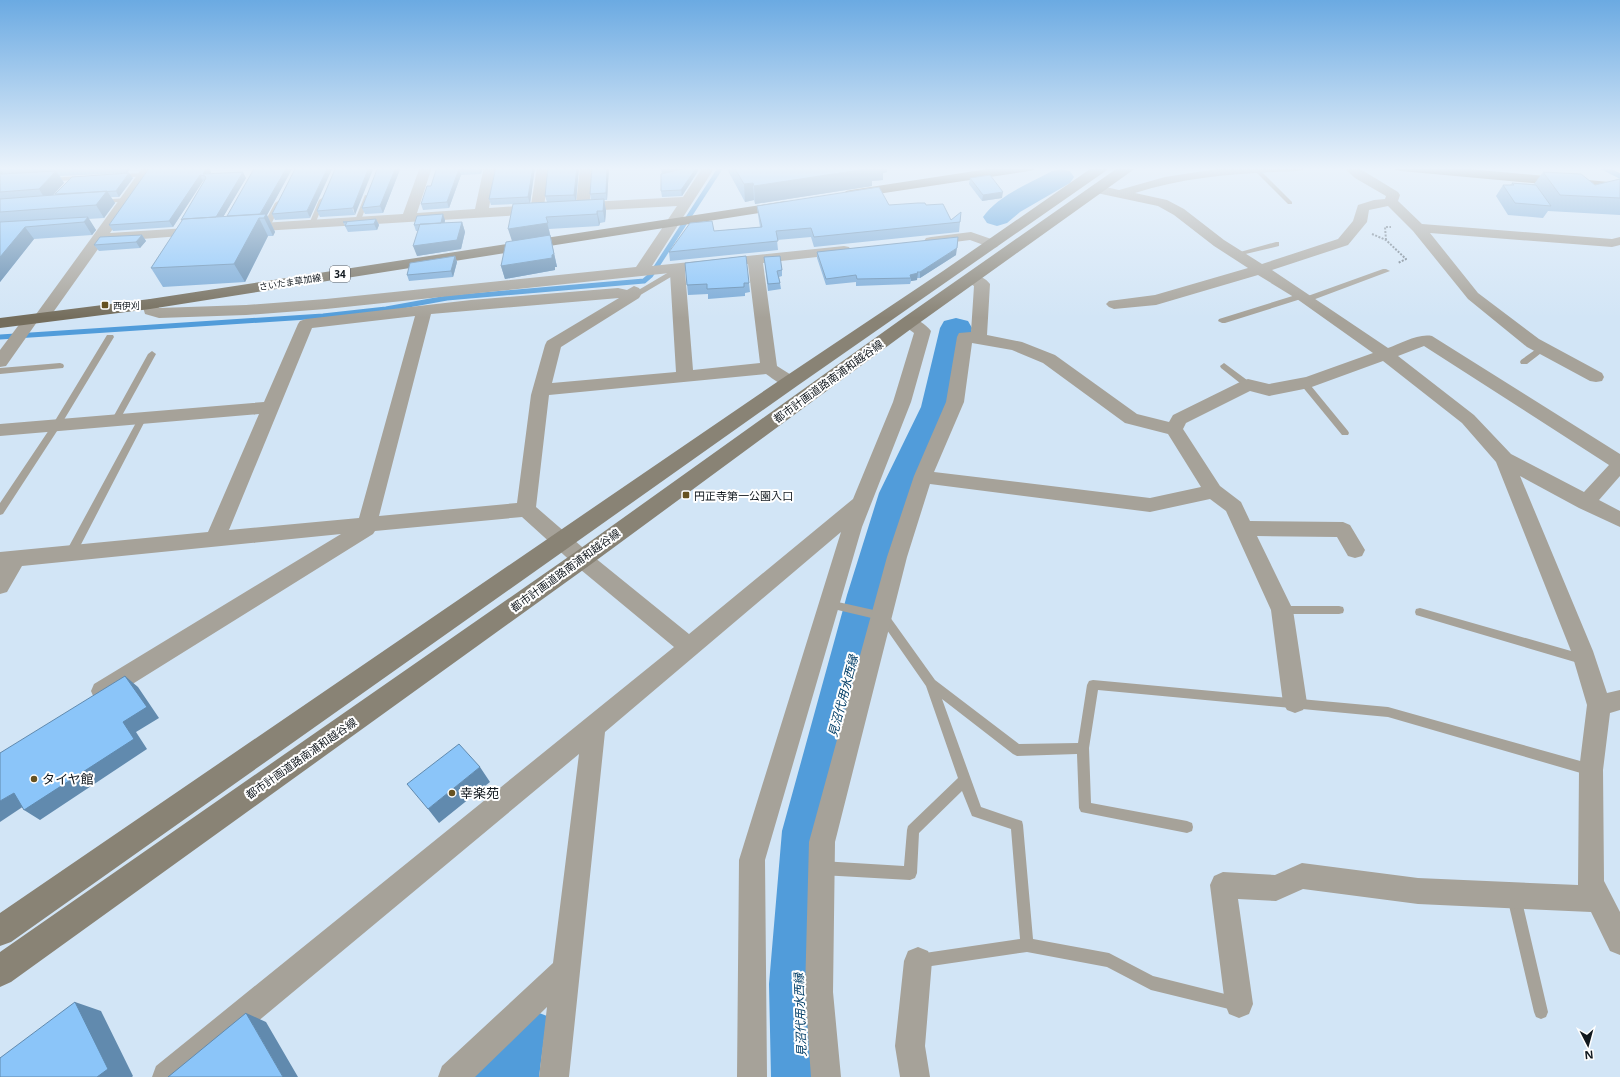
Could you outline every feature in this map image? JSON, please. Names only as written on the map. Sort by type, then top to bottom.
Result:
[{"type":"main road","name":"さいたま草加線","points":[[0,324],[150,304],[703,217]]},
{"type":"street","points":[[0,362],[36,320],[96,231],[109,223],[113,217]]},
{"type":"street","points":[[236,229],[405,217]]},
{"type":"street","points":[[634,295],[636,271],[677,217]]},
{"type":"street","name":"都市計画道路南浦和越谷線","points":[[0,931],[790,382],[1030,217]]},
{"type":"street","name":"都市計画道路南浦和越谷線","points":[[0,971],[582,559],[909,322],[1057,217]]},
{"type":"street","points":[[1186,217],[1219,244],[1262,269],[1305,297],[1385,354],[1468,419],[1504,459],[1620,520]]},
{"type":"street","points":[[1114,304],[1156,300],[1262,269],[1344,242],[1360,222],[1361,217]]},
{"type":"street","points":[[1407,217],[1418,228],[1473,296],[1533,343],[1596,378]]},
{"type":"street","points":[[1418,228],[1617,243]]},
{"type":"street","points":[[96,231],[213,230]]},
{"type":"street","points":[[917,242],[971,236],[992,244]]},
{"type":"street","points":[[150,304],[151,311],[159,313],[246,310],[326,304],[636,271],[677,269],[855,248]]},
{"type":"street","points":[[755,259],[769,368]]},
{"type":"street","points":[[677,269],[685,376]]},
{"type":"street","points":[[972,278],[982,284],[979,338]]},
{"type":"street","points":[[215,539],[306,324],[424,311],[618,293],[634,295]]},
{"type":"street","points":[[526,509],[542,390],[553,345],[634,295]]},
{"type":"street","points":[[88,700],[366,529],[424,311]]},
{"type":"street","points":[[752,1077],[752,860],[852,527],[902,402],[923,331],[909,322]]},
{"type":"street","points":[[826,1077],[819,992],[822,842],[883,616],[897,557],[923,476],[955,402],[965,338],[979,338],[1016,346],[1049,359],[1131,419],[1174,429],[1213,490],[1234,507],[1282,610],[1295,703]]},
{"type":"street","points":[[1174,429],[1179,419],[1248,385],[1269,390],[1304,383],[1426,340],[1620,464],[1586,503]]},
{"type":"street","points":[[542,390],[769,368],[790,382]]},
{"type":"street","points":[[0,430],[271,407]]},
{"type":"street","points":[[1504,459],[1585,660],[1609,703],[1591,770],[1591,883],[1620,941]]},
{"type":"street","points":[[923,476],[942,480],[1150,506],[1213,490]]},
{"type":"street","points":[[167,1077],[594,727],[862,503]]},
{"type":"street","points":[[0,586],[8,559],[526,509],[582,559],[689,648]]},
{"type":"street","points":[[1244,528],[1343,530],[1355,550]]},
{"type":"street","points":[[554,1077],[594,727]]},
{"type":"street","points":[[1239,1004],[1223,885],[1276,888],[1302,876],[1418,891],[1599,899]]},
{"type":"street","points":[[915,1077],[910,1046],[918,961]]},
{"type":"street","points":[[453,1077],[565,971]]},
{"type":"lane","points":[[266,227],[271,217]]},
{"type":"lane","points":[[312,224],[315,217]]},
{"type":"lane","points":[[1237,254],[1276,244]]},
{"type":"lane","points":[[634,295],[677,269]]},
{"type":"lane","points":[[1222,321],[1305,297],[1386,271]]},
{"type":"lane","points":[[0,511],[56,426],[110,337]]},
{"type":"lane","points":[[1524,362],[1542,348]]},
{"type":"lane","points":[[115,421],[152,354]]},
{"type":"lane","points":[[0,371],[60,366]]},
{"type":"lane","points":[[1224,366],[1248,385]]},
{"type":"lane","points":[[1304,383],[1345,433]]},
{"type":"lane","points":[[71,553],[142,419]]},
{"type":"lane","points":[[829,604],[883,616],[931,684],[976,812],[1017,824],[1027,945]]},
{"type":"lane","points":[[1282,610],[1339,610]]},
{"type":"lane","points":[[1420,612],[1585,660]]},
{"type":"lane","points":[[931,684],[1017,750],[1083,748]]},
{"type":"lane","points":[[1186,827],[1085,808],[1083,748],[1093,685],[1388,712],[1591,770]]},
{"type":"lane","points":[[821,868],[910,873],[913,830],[965,780]]},
{"type":"lane","points":[[1514,895],[1541,1012]]},
{"type":"lane","points":[[918,961],[1027,945],[1109,960],[1151,983],[1239,1004]]},
{"type":"path","points":[[1356,226],[1386,240],[1406,259],[1386,271]]},
{"type":"water","points":[[534,1011],[547,1016],[539,1077],[466,1077]]},
{"type":"building","points":[[88,217],[84,222],[25,227],[0,257],[0,222]]},
{"type":"building","points":[[114,217],[172,217],[169,221],[109,225]]},
{"type":"building","points":[[183,217],[212,217],[183,219],[181,220]]},
{"type":"building","points":[[264,217],[259,218],[234,264],[151,268],[183,219]]},
{"type":"building","points":[[417,217],[442,217],[441,223],[414,225]]},
{"type":"building","points":[[510,217],[546,217],[548,223],[508,229]]},
{"type":"building","points":[[760,217],[950,217],[951,220],[954,217],[960,217],[960,222],[814,237],[811,228],[776,231],[778,241],[669,252],[690,223],[712,221],[714,231],[762,227]]},
{"type":"building","points":[[376,219],[374,224],[345,226],[347,222],[343,222]]},
{"type":"building","points":[[462,222],[457,240],[413,246],[420,224]]},
{"type":"building","points":[[142,235],[136,242],[94,245],[100,237]]},
{"type":"building","points":[[550,235],[554,254],[552,255],[552,258],[501,266],[506,242]]},
{"type":"building","points":[[958,237],[957,248],[920,272],[910,275],[911,278],[857,279],[856,275],[826,279],[817,252]]},
{"type":"building","points":[[455,256],[451,271],[407,275],[410,263]]},
{"type":"building","points":[[746,256],[749,283],[744,283],[744,287],[707,289],[707,284],[687,285],[685,263]]},
{"type":"building","points":[[780,256],[782,270],[777,271],[780,283],[768,284],[764,257]]},
{"type":"building","points":[[125,676],[147,707],[123,722],[134,739],[24,810],[14,793],[0,801],[0,753]]},
{"type":"building","points":[[459,744],[480,767],[428,809],[407,784]]},
{"type":"building","points":[[75,1002],[108,1069],[97,1077],[0,1077],[0,1058]]},
{"type":"building","points":[[246,1013],[283,1077],[168,1077]]},
{"type":"waterway","points":[[0,337],[323,316],[386,309],[447,298],[644,281],[651,275],[688,217]]},
{"type":"waterway","name":"見沼代用水西縁","points":[[802,1077],[798,984],[808,831],[869,595],[899,493],[939,407],[956,328]]},
{"type":"place","name":"西伊刈","points":[[105,305]]},
{"type":"place","name":"円正寺第一公園入口","points":[[686,495]]},
{"type":"place","name":"タイヤ館","points":[[34,779]]},
{"type":"place","name":"幸楽苑","points":[[452,793]]}]
